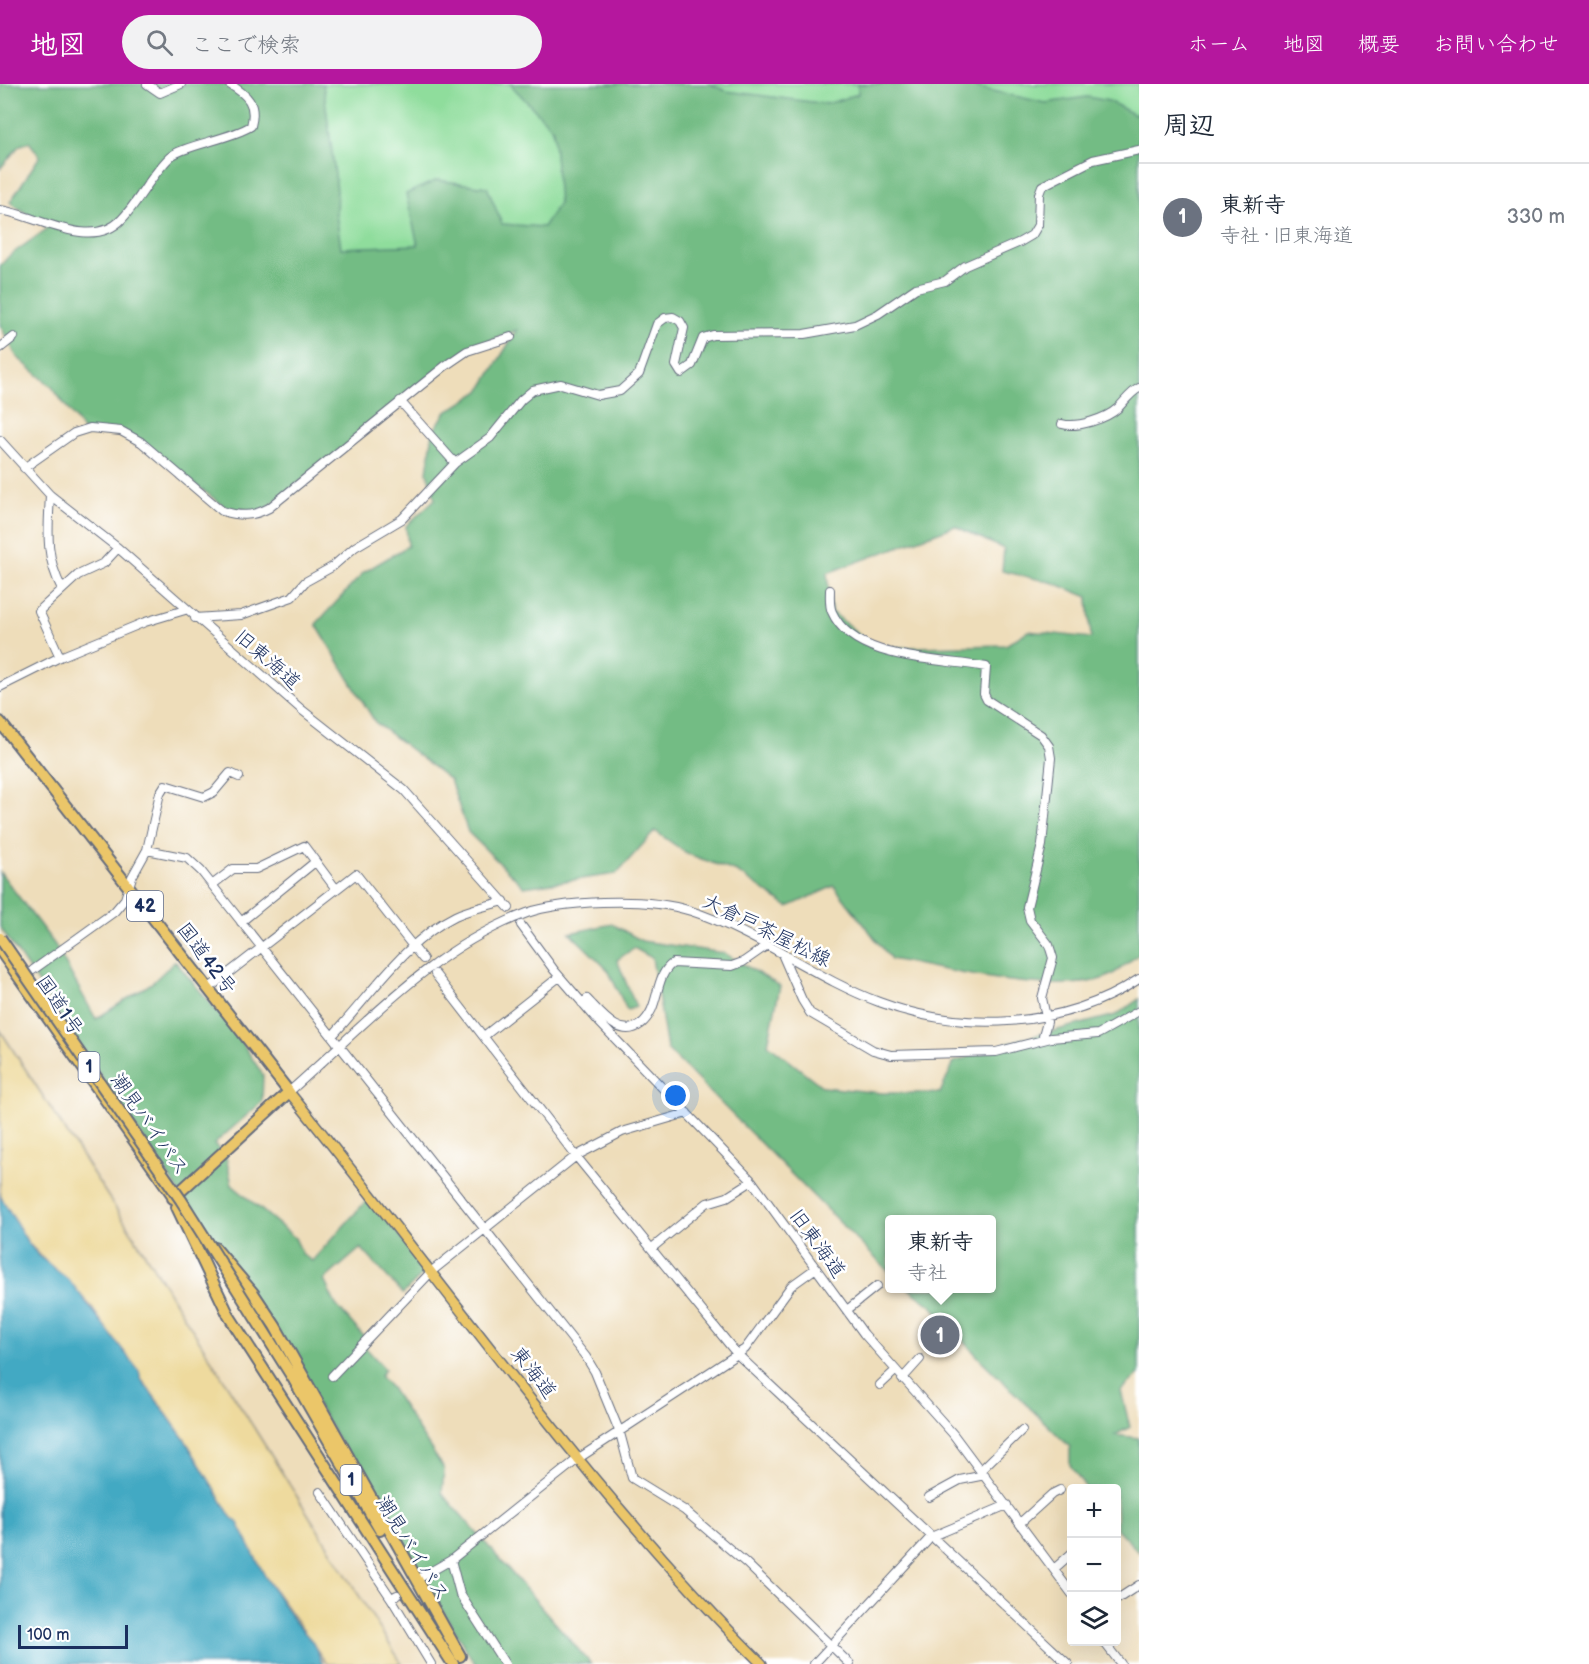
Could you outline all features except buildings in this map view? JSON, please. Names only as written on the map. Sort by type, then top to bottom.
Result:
[{"type":"highway","name":"国道42号","points":[[0,722],[289,1092]]},
{"type":"highway","name":"潮見バイパス","points":[[0,938],[181,1200],[293,1378],[459,1661]]},
{"type":"highway","name":"国道1号","points":[[0,950],[173,1198]]},
{"type":"highway","points":[[173,1198],[289,1092]]},
{"type":"highway","points":[[173,1198],[229,1316],[415,1603]]},
{"type":"highway","points":[[173,1198],[253,1293],[276,1326],[459,1661]]},
{"type":"highway","name":"潮見バイパス","points":[[246,1303],[415,1603]]},
{"type":"highway","name":"1","points":[[415,1603],[459,1661]]},
{"type":"main road","name":"東海道","points":[[289,1092],[579,1458],[666,1560],[762,1664]]},
{"type":"street","points":[[147,84],[160,93],[181,84]]},
{"type":"street","points":[[0,210],[31,216],[82,233],[96,234],[111,229],[133,206],[171,156],[230,138],[251,126],[254,106],[249,98],[229,84]]},
{"type":"street","points":[[195,618],[241,615],[292,597],[305,582],[332,567],[355,547],[402,519],[455,463],[490,438],[521,400],[533,390],[561,384],[598,395],[620,391],[631,384],[639,374],[657,324],[665,318],[673,317],[680,321],[684,328],[676,365],[681,373],[692,365],[703,338],[713,335],[804,334],[855,325],[878,314],[916,288],[945,281],[964,266],[1032,235],[1038,225],[1039,194],[1042,186],[1093,160],[1139,150]]},
{"type":"street","points":[[0,348],[14,337]]},
{"type":"street","points":[[24,468],[74,433],[90,428],[121,431],[141,442],[222,511],[236,515],[256,515],[269,508],[400,401],[467,351],[511,338]]},
{"type":"street","points":[[1062,423],[1068,425],[1101,418],[1117,409],[1139,388]]},
{"type":"street","points":[[400,401],[455,463]]},
{"type":"street","name":"旧東海道","points":[[0,440],[50,495],[117,548],[185,610],[310,717],[404,790],[450,844],[507,904],[457,915],[412,946]]},
{"type":"street","points":[[50,495],[48,550],[51,569],[62,589]]},
{"type":"street","points":[[60,657],[39,611],[78,575],[104,563],[117,548]]},
{"type":"street","points":[[830,590],[831,611],[843,628],[858,641],[903,655],[986,667],[984,694],[987,700],[1041,735],[1049,746],[1051,776],[1042,845],[1027,907],[1030,920],[1049,945],[1053,958],[1042,998],[1047,1030],[1042,1040]]},
{"type":"street","points":[[0,687],[60,657],[145,621],[185,610]]},
{"type":"street","points":[[33,970],[114,912],[125,899],[129,885],[147,850],[160,793],[165,785],[204,796],[214,792],[230,773],[239,777]]},
{"type":"street","points":[[212,885],[233,869],[256,869],[304,846],[336,889]]},
{"type":"street","points":[[147,850],[187,858],[212,885],[482,1229],[586,1357],[595,1372],[620,1433],[632,1478],[684,1510],[746,1563],[850,1664]]},
{"type":"street","points":[[240,921],[315,862]]},
{"type":"street","points":[[208,989],[356,874],[423,959]]},
{"type":"street","name":"大倉戸茶屋松線","points":[[289,1092],[425,970],[493,928],[529,912],[580,903],[633,901],[690,910],[879,1002],[918,1014],[967,1022],[1018,1022],[1046,1016],[1095,1001],[1139,979]]},
{"type":"street","name":"旧東海道","points":[[521,925],[559,977],[582,1003],[752,1181],[895,1371],[934,1411],[983,1473],[1070,1592]]},
{"type":"street","points":[[332,1036],[412,946]]},
{"type":"street","points":[[582,1003],[587,999],[615,1025],[626,1030],[635,1028],[654,1008],[663,975],[666,968],[673,963],[732,966],[743,962],[766,946]]},
{"type":"street","points":[[783,954],[802,1000],[810,1013],[873,1050],[891,1055],[996,1052],[1042,1040],[1098,1034],[1139,1011]]},
{"type":"street","points":[[435,974],[576,1156],[737,1354],[1068,1664]]},
{"type":"street","points":[[484,1036],[559,977]]},
{"type":"street","points":[[332,1376],[432,1271],[576,1156],[622,1132],[687,1113]]},
{"type":"street","points":[[652,1248],[707,1203],[727,1197],[752,1181]]},
{"type":"street","points":[[423,1576],[451,1560],[579,1458],[737,1354],[756,1336],[791,1286],[816,1268]]},
{"type":"street","points":[[847,1310],[877,1286]]},
{"type":"street","points":[[902,1379],[920,1359]]},
{"type":"street","points":[[880,1385],[895,1371]]},
{"type":"street","points":[[929,1497],[960,1480],[983,1473],[1022,1430]]},
{"type":"street","points":[[1020,1523],[1052,1494],[1060,1490]]},
{"type":"street","points":[[320,1492],[394,1597],[431,1664]]},
{"type":"street","points":[[814,1664],[931,1537],[1007,1505]]},
{"type":"street","points":[[1054,1569],[1067,1557]]},
{"type":"street","points":[[451,1560],[460,1594],[505,1664]]},
{"type":"street","points":[[1121,1598],[1138,1589]]},
{"type":"street","points":[[1108,1646],[1121,1664]]},
{"type":"green space","points":[[0,84],[323,84],[337,190],[336,213],[341,248],[418,245],[406,194],[437,180],[487,187],[502,224],[543,227],[559,203],[553,129],[510,84],[710,84],[726,91],[827,104],[858,94],[858,84],[974,84],[976,87],[1045,103],[1087,97],[1109,101],[1135,115],[1139,112],[1139,954],[1105,978],[1084,983],[1058,984],[999,979],[891,959],[834,886],[788,907],[737,872],[688,854],[655,831],[616,874],[524,887],[468,832],[450,780],[375,722],[316,624],[364,572],[408,546],[406,526],[435,499],[427,472],[433,432],[445,413],[480,391],[517,330],[467,351],[263,511],[236,515],[132,437],[83,430],[52,387],[17,357],[0,325],[0,266],[9,256],[48,228],[10,202],[40,156],[29,142],[19,146],[0,169]],"holes":[[[955,526],[1004,549],[1002,571],[1054,583],[1088,597],[1091,638],[1028,631],[1006,645],[876,648],[831,611],[827,573]]]},
{"type":"green space","points":[[323,84],[537,84],[575,202],[486,271],[335,252]]},
{"type":"green space","points":[[609,84],[1139,84],[1139,132]]},
{"type":"green space","points":[[0,872],[55,945],[96,1019],[152,983],[175,961],[237,1035],[263,1075],[262,1102],[214,1144],[226,1157],[232,1185],[295,1238],[303,1255],[312,1261],[369,1198],[427,1270],[403,1294],[361,1248],[324,1280],[336,1305],[364,1337],[365,1347],[385,1369],[380,1376],[391,1388],[444,1469],[442,1493],[591,1664],[475,1664],[264,1317],[0,927]]},
{"type":"green space","points":[[612,924],[642,941],[724,953],[780,986],[768,1044],[823,1087],[882,1093],[940,1093],[954,1062],[1018,1040],[1116,1015],[1139,999],[1139,1374],[1121,1391],[1130,1427],[1115,1435],[1139,1438],[1139,1552],[1121,1533],[1121,1484],[1083,1484],[1070,1465],[1070,1447],[981,1360],[933,1307],[914,1293],[996,1293],[996,1215],[885,1215],[885,1268],[667,1049],[652,958],[634,948],[617,960],[636,1007],[627,1010],[608,970],[570,933]]},
{"type":"sand","points":[[0,1030],[135,1238],[402,1664],[327,1664],[266,1578],[187,1443],[89,1304],[28,1243],[0,1196]]},
{"type":"water","points":[[0,1195],[28,1243],[40,1257],[70,1281],[139,1371],[141,1379],[187,1443],[231,1517],[238,1523],[266,1578],[294,1621],[312,1641],[323,1664],[0,1664]]},
{"type":"place","name":"東新寺","points":[[940,1335]]}]
